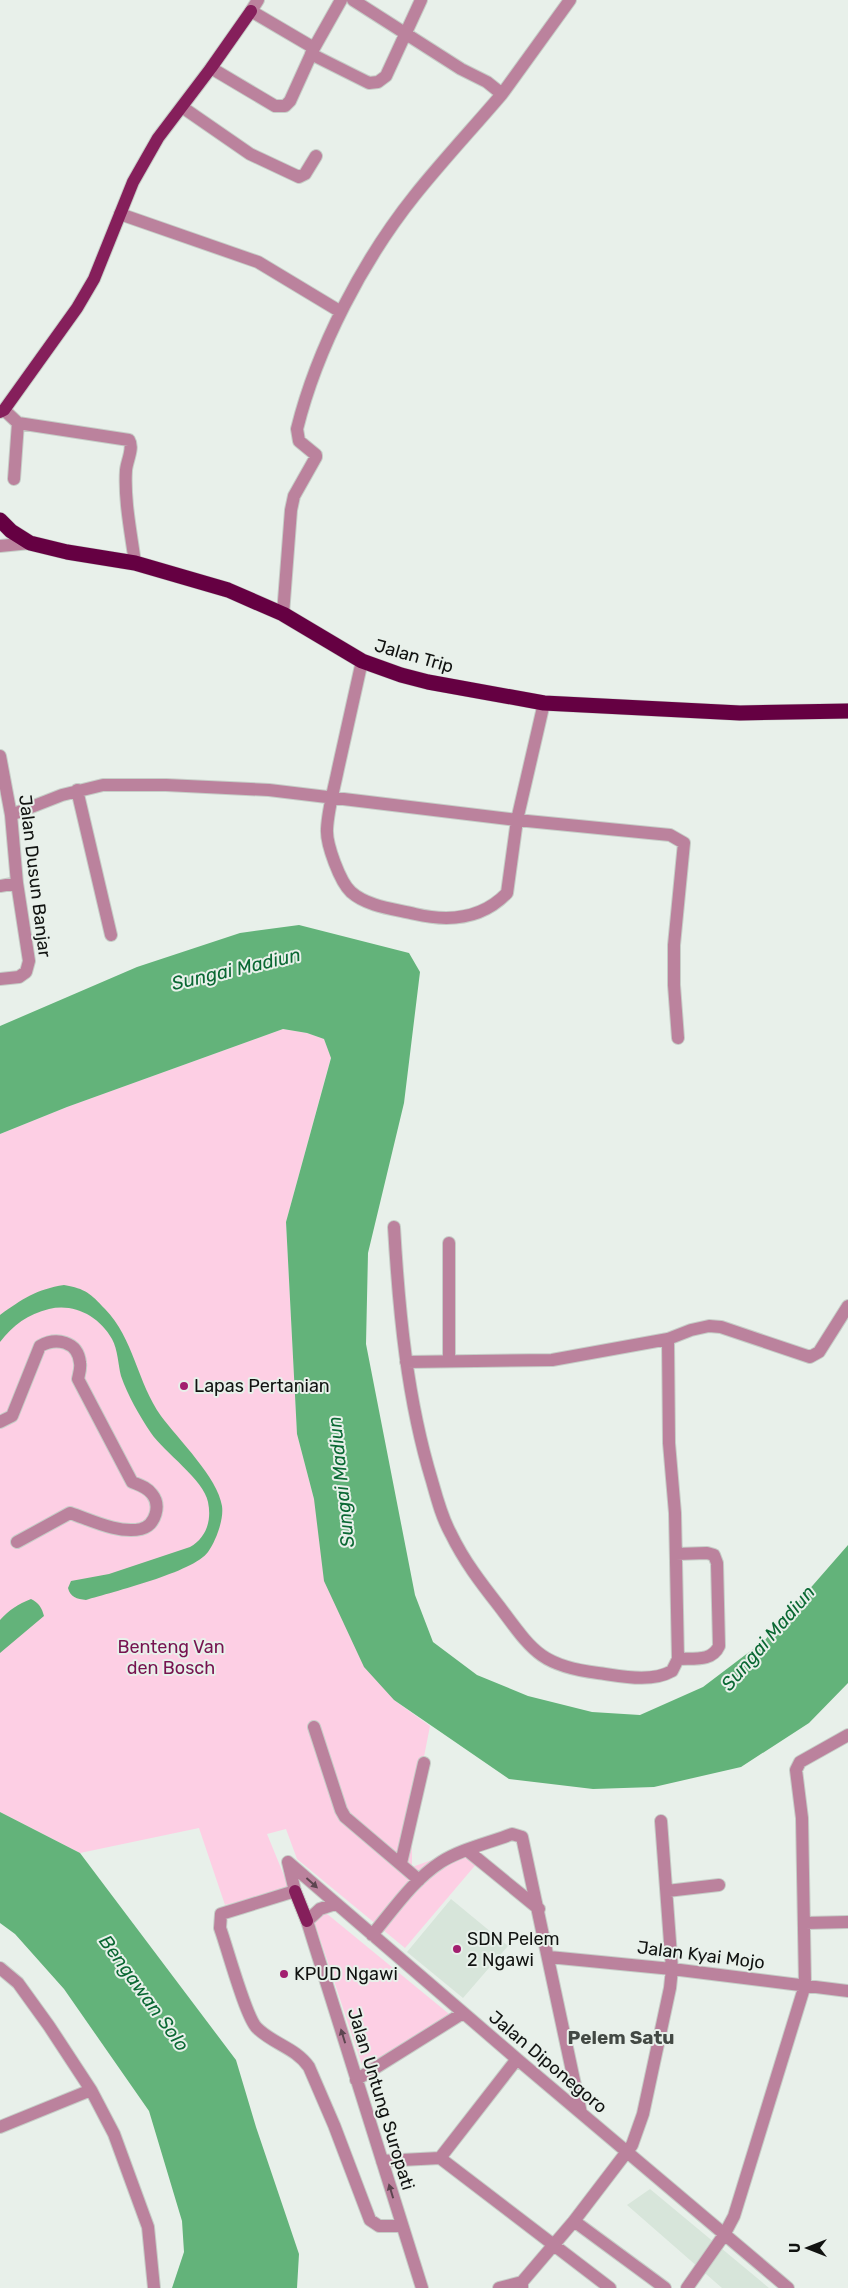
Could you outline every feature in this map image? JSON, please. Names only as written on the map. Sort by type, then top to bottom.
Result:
[{"type":"highway","name":"Jalan Trip","points":[[0,520],[11,531],[30,543],[67,552],[135,563],[228,590],[283,614],[362,661],[401,675],[428,682],[544,703],[740,713],[848,711]]},
{"type":"main road","points":[[2,411],[78,308],[94,279],[133,182],[158,138],[212,68],[255,5]]},
{"type":"main road","name":"Jalan Untung Suropati","points":[[295,1891],[307,1921]]},
{"type":"street","points":[[212,68],[280,107],[290,101],[312,51],[341,0]]},
{"type":"street","points":[[353,0],[461,69],[487,82],[502,94]]},
{"type":"street","points":[[255,5],[312,51],[369,83],[378,82],[386,76],[420,0]]},
{"type":"street","points":[[283,614],[291,510],[294,496],[316,457],[299,441],[297,430],[318,358],[341,312],[392,226],[415,195],[502,94],[570,0]]},
{"type":"street","points":[[182,107],[250,154],[300,177],[305,174],[316,156]]},
{"type":"street","points":[[120,214],[258,262],[341,312]]},
{"type":"street","points":[[2,411],[18,423],[118,436],[126,438],[131,442],[126,485],[135,563]]},
{"type":"street","points":[[14,479],[18,423]]},
{"type":"street","points":[[0,546],[30,543]]},
{"type":"street","points":[[362,661],[332,797],[327,838],[332,856],[348,888],[366,902],[431,918],[469,916],[490,908],[507,893],[517,820],[544,703]]},
{"type":"street","name":"Jalan Dusun Banjar","points":[[0,759],[11,815],[16,883],[30,961],[26,972],[19,976],[0,979]]},
{"type":"street","points":[[11,815],[77,790],[103,785],[166,785],[269,790],[517,820],[670,835],[684,843],[674,945],[674,985],[678,1038]]},
{"type":"street","points":[[77,790],[111,935]]},
{"type":"street","points":[[0,886],[16,883]]},
{"type":"street","points":[[394,1227],[406,1362],[425,1458],[450,1533],[474,1574],[531,1648],[552,1662],[580,1671],[621,1676],[653,1677],[666,1674],[676,1666],[678,1659],[676,1554],[669,1443],[668,1340]]},
{"type":"street","points":[[448,1243],[449,1361]]},
{"type":"street","points":[[406,1362],[552,1360],[668,1340],[700,1328],[721,1327],[810,1357],[819,1352],[848,1306]]},
{"type":"street","points":[[0,1422],[12,1416],[40,1346],[55,1340],[73,1346],[80,1363],[78,1379],[132,1482],[145,1487],[153,1495],[156,1505],[155,1517],[149,1525],[143,1528],[115,1528],[70,1513],[17,1542]]},
{"type":"street","points":[[676,1554],[706,1552],[714,1555],[717,1563],[719,1646],[713,1655],[708,1657],[678,1659]]},
{"type":"street","points":[[314,1727],[340,1810],[352,1824],[419,1880]]},
{"type":"street","points":[[687,2288],[724,2235],[738,2206],[752,2153],[805,1985],[802,1818],[796,1770],[800,1762],[848,1735]]},
{"type":"street","points":[[400,1863],[424,1763]]},
{"type":"street","points":[[499,2288],[522,2285],[628,2153],[644,2114],[670,1988],[672,1968],[661,1821]]},
{"type":"street","points":[[372,1935],[419,1880],[440,1862],[512,1834],[522,1837],[539,1909],[581,2113]]},
{"type":"street","points":[[468,1851],[539,1909]]},
{"type":"street","name":"Jalan Untung Suropati","points":[[288,1862],[295,1891]]},
{"type":"street","name":"Jalan Diponegoro","points":[[288,1862],[516,2059],[788,2288]]},
{"type":"street","points":[[667,1891],[720,1885]]},
{"type":"street","points":[[295,1891],[221,1914],[220,1928],[255,2027],[296,2053],[309,2067],[334,2125],[370,2220],[379,2226],[402,2226]]},
{"type":"street","points":[[307,1921],[320,1909],[335,1904]]},
{"type":"street","name":"Jalan Untung Suropati","points":[[307,1921],[422,2288]]},
{"type":"street","points":[[805,1923],[848,1922]]},
{"type":"street","name":"Jalan Kyai Mojo","points":[[549,1957],[672,1968],[848,1991]]},
{"type":"street","points":[[0,1968],[18,1983],[29,1998],[91,2090],[114,2134],[148,2227],[154,2288]]},
{"type":"street","points":[[356,2080],[463,2012]]},
{"type":"street","points":[[440,2158],[516,2059]]},
{"type":"street","points":[[0,2127],[91,2090]]},
{"type":"street","points":[[382,2161],[440,2158],[610,2288]]},
{"type":"street","points":[[574,2221],[665,2288]]},
{"type":"shaded area","name":"SDN Pelem 2 Ngawi","points":[[451,1899],[508,1946],[463,1998],[407,1952]]},
{"type":"shaded area","points":[[650,2189],[769,2288],[722,2288],[627,2205]]},
{"type":"green space","name":"Benteng Van den Bosch","points":[[283,1029],[307,1033],[324,1039],[331,1057],[286,1222],[297,1434],[314,1499],[394,1700],[430,1726],[412,1818],[412,1867],[463,1849],[478,1862],[405,1948],[297,1859],[286,1829],[267,1834],[290,1890],[225,1905],[199,1828],[80,1853],[0,1812],[0,1134],[67,1107]]},
{"type":"green space","points":[[326,1913],[454,2018],[365,2074],[314,1921]]},
{"type":"water","name":"Sungai Madiun","points":[[299,925],[409,953],[420,972],[404,1103],[368,1253],[366,1344],[415,1595],[433,1642],[477,1675],[528,1696],[592,1712],[640,1715],[703,1687],[765,1640],[848,1545],[848,1683],[809,1723],[741,1767],[654,1787],[593,1789],[509,1779],[394,1700],[364,1667],[324,1581],[314,1499],[297,1434],[286,1222],[331,1058],[324,1039],[307,1033],[283,1029],[67,1107],[0,1134],[0,1026],[137,967],[240,933]]},
{"type":"water","points":[[64,1285],[78,1288],[91,1295],[115,1321],[123,1334],[153,1403],[161,1416],[205,1471],[219,1495],[222,1506],[221,1523],[216,1536],[208,1552],[200,1559],[170,1574],[86,1600],[70,1594],[68,1588],[71,1581],[109,1574],[190,1547],[200,1539],[207,1528],[209,1509],[205,1493],[192,1476],[157,1441],[142,1419],[130,1398],[121,1376],[114,1343],[107,1331],[93,1318],[85,1313],[68,1308],[49,1309],[34,1314],[22,1321],[10,1330],[0,1342],[0,1315],[30,1296],[46,1289]]},
{"type":"water","points":[[31,1599],[40,1606],[44,1616],[0,1653],[0,1620],[14,1608]]},
{"type":"water","name":"Bengawan Solo","points":[[0,1812],[80,1853],[236,2060],[256,2127],[299,2254],[297,2288],[172,2288],[184,2252],[182,2221],[149,2111],[64,1989],[15,1934],[0,1923]]},
{"type":"place","name":"Lapas Pertanian","points":[[184,1386]]},
{"type":"place","name":"SDN Pelem 2 Ngawi","points":[[457,1949]]},
{"type":"place","name":"KPUD Ngawi","points":[[284,1974]]},
{"type":"district","name":"Pelem Satu","points":[[621,2037]]}]
